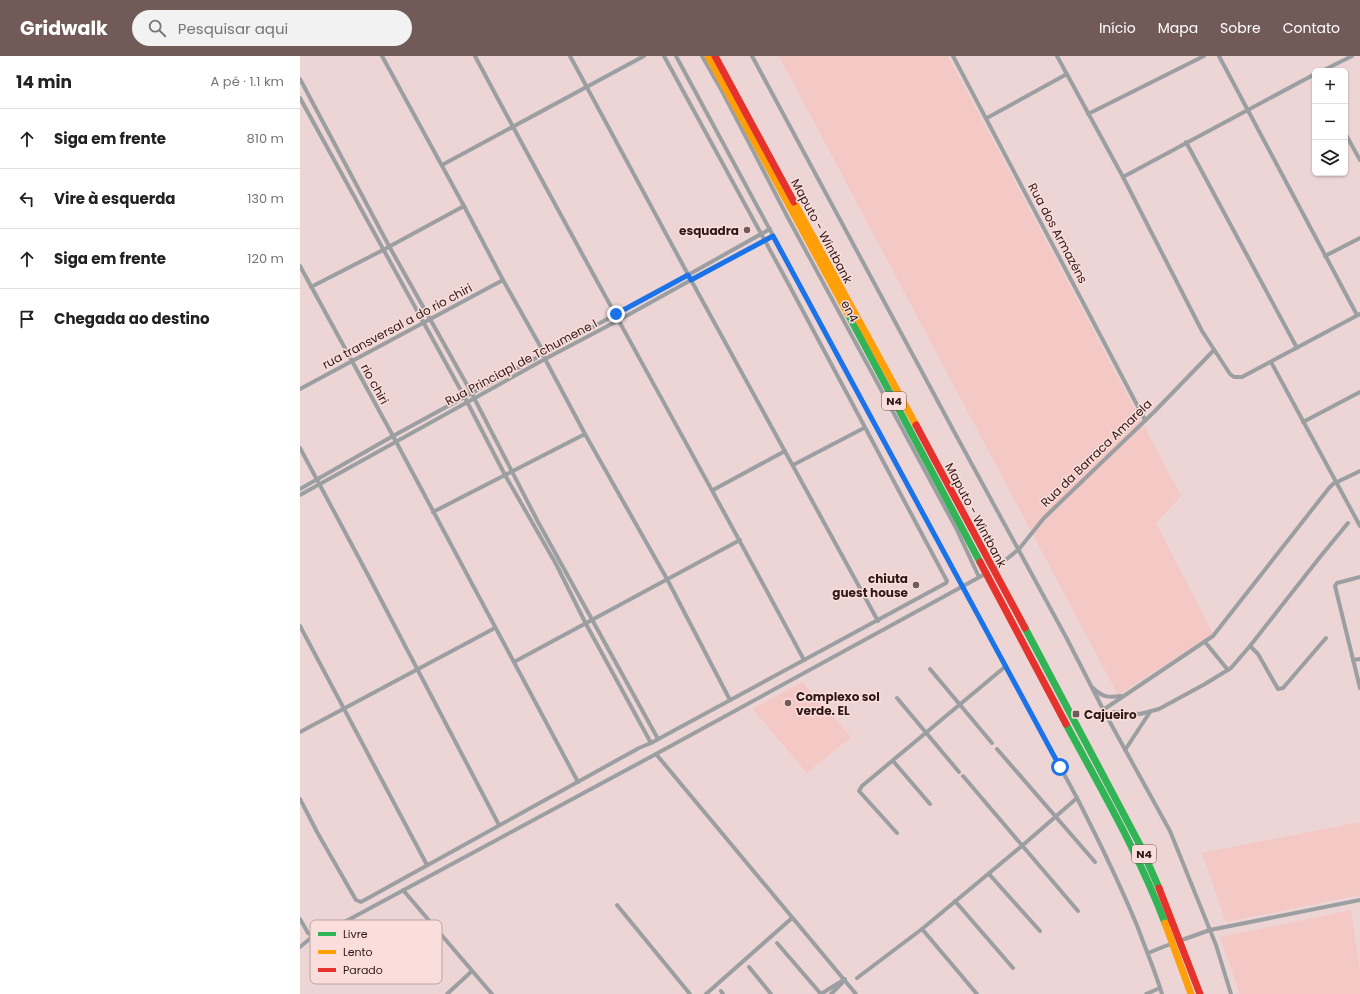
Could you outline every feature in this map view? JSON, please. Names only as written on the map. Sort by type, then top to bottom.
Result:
[{"type":"highway","name":"Maputo - Wintbank","points":[[708,56],[1140,845],[1149,863],[1176,942],[1191,994]]},
{"type":"highway","name":"Maputo - Wintbank","points":[[715,56],[990,571]]},
{"type":"highway","name":"Maputo - Wintbank","points":[[1176,942],[1200,994]]},
{"type":"street","points":[[382,56],[543,351],[544,359],[667,579],[730,700]]},
{"type":"street","points":[[475,56],[804,660]]},
{"type":"street","points":[[570,56],[688,275],[878,621]]},
{"type":"street","points":[[442,165],[644,56]]},
{"type":"street","points":[[300,799],[356,900],[361,902],[639,748],[651,743],[946,584],[947,581],[765,240],[664,56]]},
{"type":"street","points":[[676,56],[1077,798],[1121,889],[1148,953],[1162,994]]},
{"type":"street","name":"en4","points":[[702,56],[956,528],[979,577]]},
{"type":"street","points":[[752,56],[1019,549],[1103,710],[1170,830],[1210,930],[1231,994]]},
{"type":"street","name":"Rua dos Armazéns","points":[[953,56],[1145,420]]},
{"type":"street","points":[[1088,114],[1204,56]]},
{"type":"street","points":[[1059,57],[1088,114],[1123,177],[1202,331],[1230,374],[1234,377],[1242,377],[1359,314],[1325,256],[1218,56]]},
{"type":"street","points":[[1328,68],[1352,56]]},
{"type":"street","points":[[987,118],[1067,74]]},
{"type":"street","points":[[1123,177],[1186,142],[1312,77]]},
{"type":"street","points":[[300,79],[389,246],[471,392],[537,520],[658,739]]},
{"type":"street","points":[[300,98],[464,396],[505,475],[556,564],[586,624],[651,743]]},
{"type":"street","points":[[1348,138],[1360,160]]},
{"type":"street","points":[[1186,142],[1297,348]]},
{"type":"street","points":[[311,287],[464,206]]},
{"type":"street","name":"Rua Princiapl de Tchumene I","points":[[300,489],[471,392],[770,229]]},
{"type":"street","name":"Rua Princiapl de Tchumene I","points":[[300,495],[544,359],[773,236]]},
{"type":"street","points":[[1325,256],[1360,238]]},
{"type":"street","name":"rio chiri","points":[[300,266],[393,436],[578,782]]},
{"type":"street","name":"rua transversal a do rio chiri","points":[[300,389],[503,280]]},
{"type":"street","name":"Rua da Barraca Amarela","points":[[349,920],[990,571],[1019,549],[1044,518],[1145,420],[1214,350]]},
{"type":"street","points":[[1271,362],[1360,526]]},
{"type":"street","points":[[1303,422],[1360,392]]},
{"type":"street","points":[[793,465],[864,428]]},
{"type":"street","points":[[433,512],[585,434]]},
{"type":"street","points":[[300,448],[499,825]]},
{"type":"street","points":[[712,490],[785,451]]},
{"type":"street","points":[[1103,710],[1213,636],[1330,488],[1337,482],[1360,471]]},
{"type":"street","points":[[1106,715],[1113,712],[1140,714],[1159,709],[1228,670],[1250,646],[1348,523]]},
{"type":"street","points":[[514,662],[740,540]]},
{"type":"street","points":[[1360,576],[1337,583],[1335,586],[1360,688]]},
{"type":"street","points":[[300,626],[427,865]]},
{"type":"street","points":[[300,732],[495,628]]},
{"type":"street","points":[[1250,646],[1258,654],[1276,685],[1280,689],[1283,688],[1326,638]]},
{"type":"street","points":[[1205,642],[1228,670]]},
{"type":"street","points":[[1353,660],[1360,659]]},
{"type":"street","points":[[897,833],[859,791],[862,786],[1006,666]]},
{"type":"street","points":[[930,669],[992,744]]},
{"type":"street","points":[[1091,687],[1101,695],[1116,697],[1123,696]]},
{"type":"street","points":[[897,698],[960,772]]},
{"type":"street","points":[[1125,750],[1150,712]]},
{"type":"street","points":[[997,749],[1094,862]]},
{"type":"street","points":[[656,754],[856,994]]},
{"type":"street","points":[[893,761],[930,804]]},
{"type":"street","points":[[963,776],[1078,911]]},
{"type":"street","points":[[857,978],[922,930],[1077,798]]},
{"type":"street","points":[[988,874],[1040,932]]},
{"type":"street","points":[[403,890],[429,920]]},
{"type":"street","points":[[1148,953],[1210,930],[1360,900]]},
{"type":"street","points":[[955,901],[1013,968]]},
{"type":"street","points":[[617,905],[690,994]]},
{"type":"street","points":[[706,994],[792,918]]},
{"type":"street","points":[[300,919],[310,934]]},
{"type":"street","points":[[922,930],[977,994]]},
{"type":"street","points":[[442,936],[492,994]]},
{"type":"street","points":[[300,947],[310,939]]},
{"type":"street","points":[[777,943],[821,994],[845,979]]},
{"type":"street","points":[[749,967],[771,994]]},
{"type":"street","points":[[447,994],[472,971]]},
{"type":"street","points":[[831,994],[845,979]]},
{"type":"street","points":[[1146,994],[1160,988]]},
{"type":"shaded area","points":[[779,56],[948,56],[1052,252],[1181,496],[1156,523],[1213,634],[1118,695]]},
{"type":"shaded area","points":[[802,682],[851,737],[807,773],[753,709]]},
{"type":"shaded area","points":[[1360,822],[1360,895],[1226,922],[1202,853]]},
{"type":"shaded area","points":[[1351,910],[1360,971],[1360,994],[1240,994],[1220,937]]},
{"type":"traffic: fast","points":[[848,314],[980,562]]},
{"type":"traffic: fast","points":[[1025,628],[1140,845],[1159,888]]},
{"type":"traffic: fast","points":[[1066,724],[1106,797],[1131,847],[1155,897],[1165,923]]},
{"type":"traffic: slow","points":[[708,56],[848,314]]},
{"type":"traffic: slow","points":[[794,202],[916,425]]},
{"type":"traffic: slow","points":[[1165,923],[1191,994]]},
{"type":"traffic: jam","points":[[715,56],[794,202]]},
{"type":"traffic: jam","points":[[916,425],[1025,628]]},
{"type":"traffic: jam","points":[[980,562],[1066,724]]},
{"type":"traffic: jam","points":[[1159,888],[1200,994]]},
{"type":"place","name":"esquadra","points":[[747,230]]},
{"type":"place","name":"chiuta guest house","points":[[916,585]]},
{"type":"place","name":"Complexo sol verde. EL","points":[[788,703]]},
{"type":"place","name":"Cajueiro","points":[[1076,714]]},
{"type":"route","points":[[616,314],[688,275],[691,280],[773,236],[1060,767]]}]
